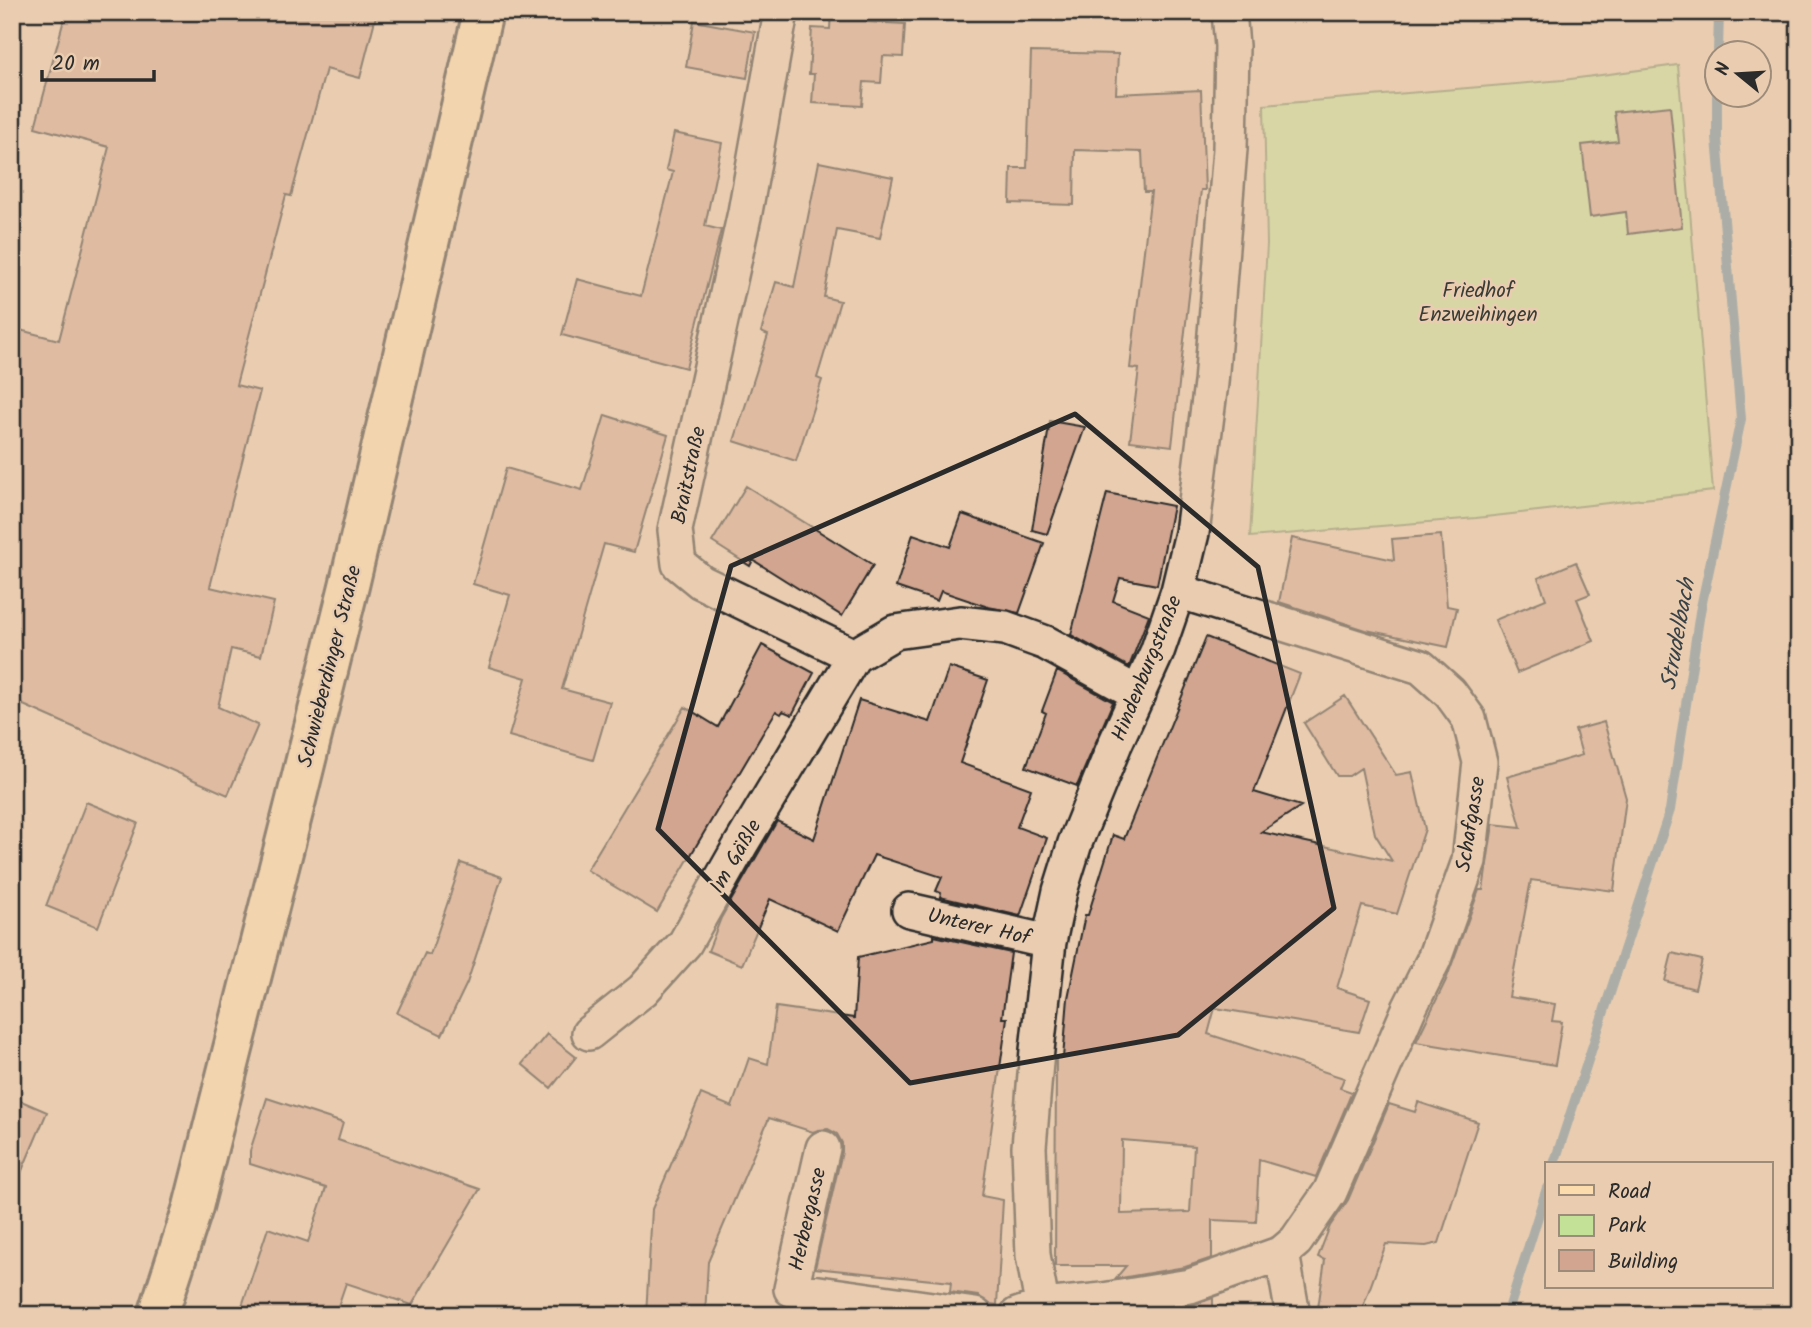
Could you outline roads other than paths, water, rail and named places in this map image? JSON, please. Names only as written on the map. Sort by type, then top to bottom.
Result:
[{"type":"main road","name":"Schwieberdinger Straße","points":[[158,1315],[193,1207],[296,800],[349,586],[483,12]]},
{"type":"street","name":"Braitstraße","points":[[781,12],[745,212],[675,530],[676,541],[679,564],[701,582],[854,656]]},
{"type":"street","name":"Hindenburgstraße","points":[[1035,1312],[1029,1147],[1049,942],[1060,891],[1075,843],[1115,744],[1157,652],[1178,591],[1197,502],[1211,383],[1230,149],[1232,60],[1229,12]]},
{"type":"street","name":"Schafgasse","points":[[1035,1312],[1190,1286],[1282,1253],[1296,1241],[1330,1192],[1409,1009],[1434,959],[1469,860],[1480,762],[1469,719],[1450,693],[1421,667],[1178,591]]},
{"type":"street","points":[[854,656],[895,632],[960,623],[1005,628],[1046,643],[1139,694]]},
{"type":"street","name":"Im Gäßle","points":[[589,1033],[643,990],[685,943],[854,656]]},
{"type":"street","name":"Unterer Hof","points":[[909,910],[1049,942]]},
{"type":"street","name":"Herbergasse","points":[[822,1148],[790,1302],[975,1315]]},
{"type":"street","points":[[1282,1253],[1293,1315]]},
{"type":"waterway","name":"Strudelbach","points":[[1718,38],[1719,12]]},
{"type":"waterway","name":"Strudelbach","points":[[1555,1162],[1670,810],[1700,612],[1741,419],[1717,138],[1717,108]]},
{"type":"waterway","name":"Strudelbach","points":[[1507,1315],[1545,1194]]},
{"type":"park label","name":"Friedhof Enzweihingen","points":[[1478,302]]}]
